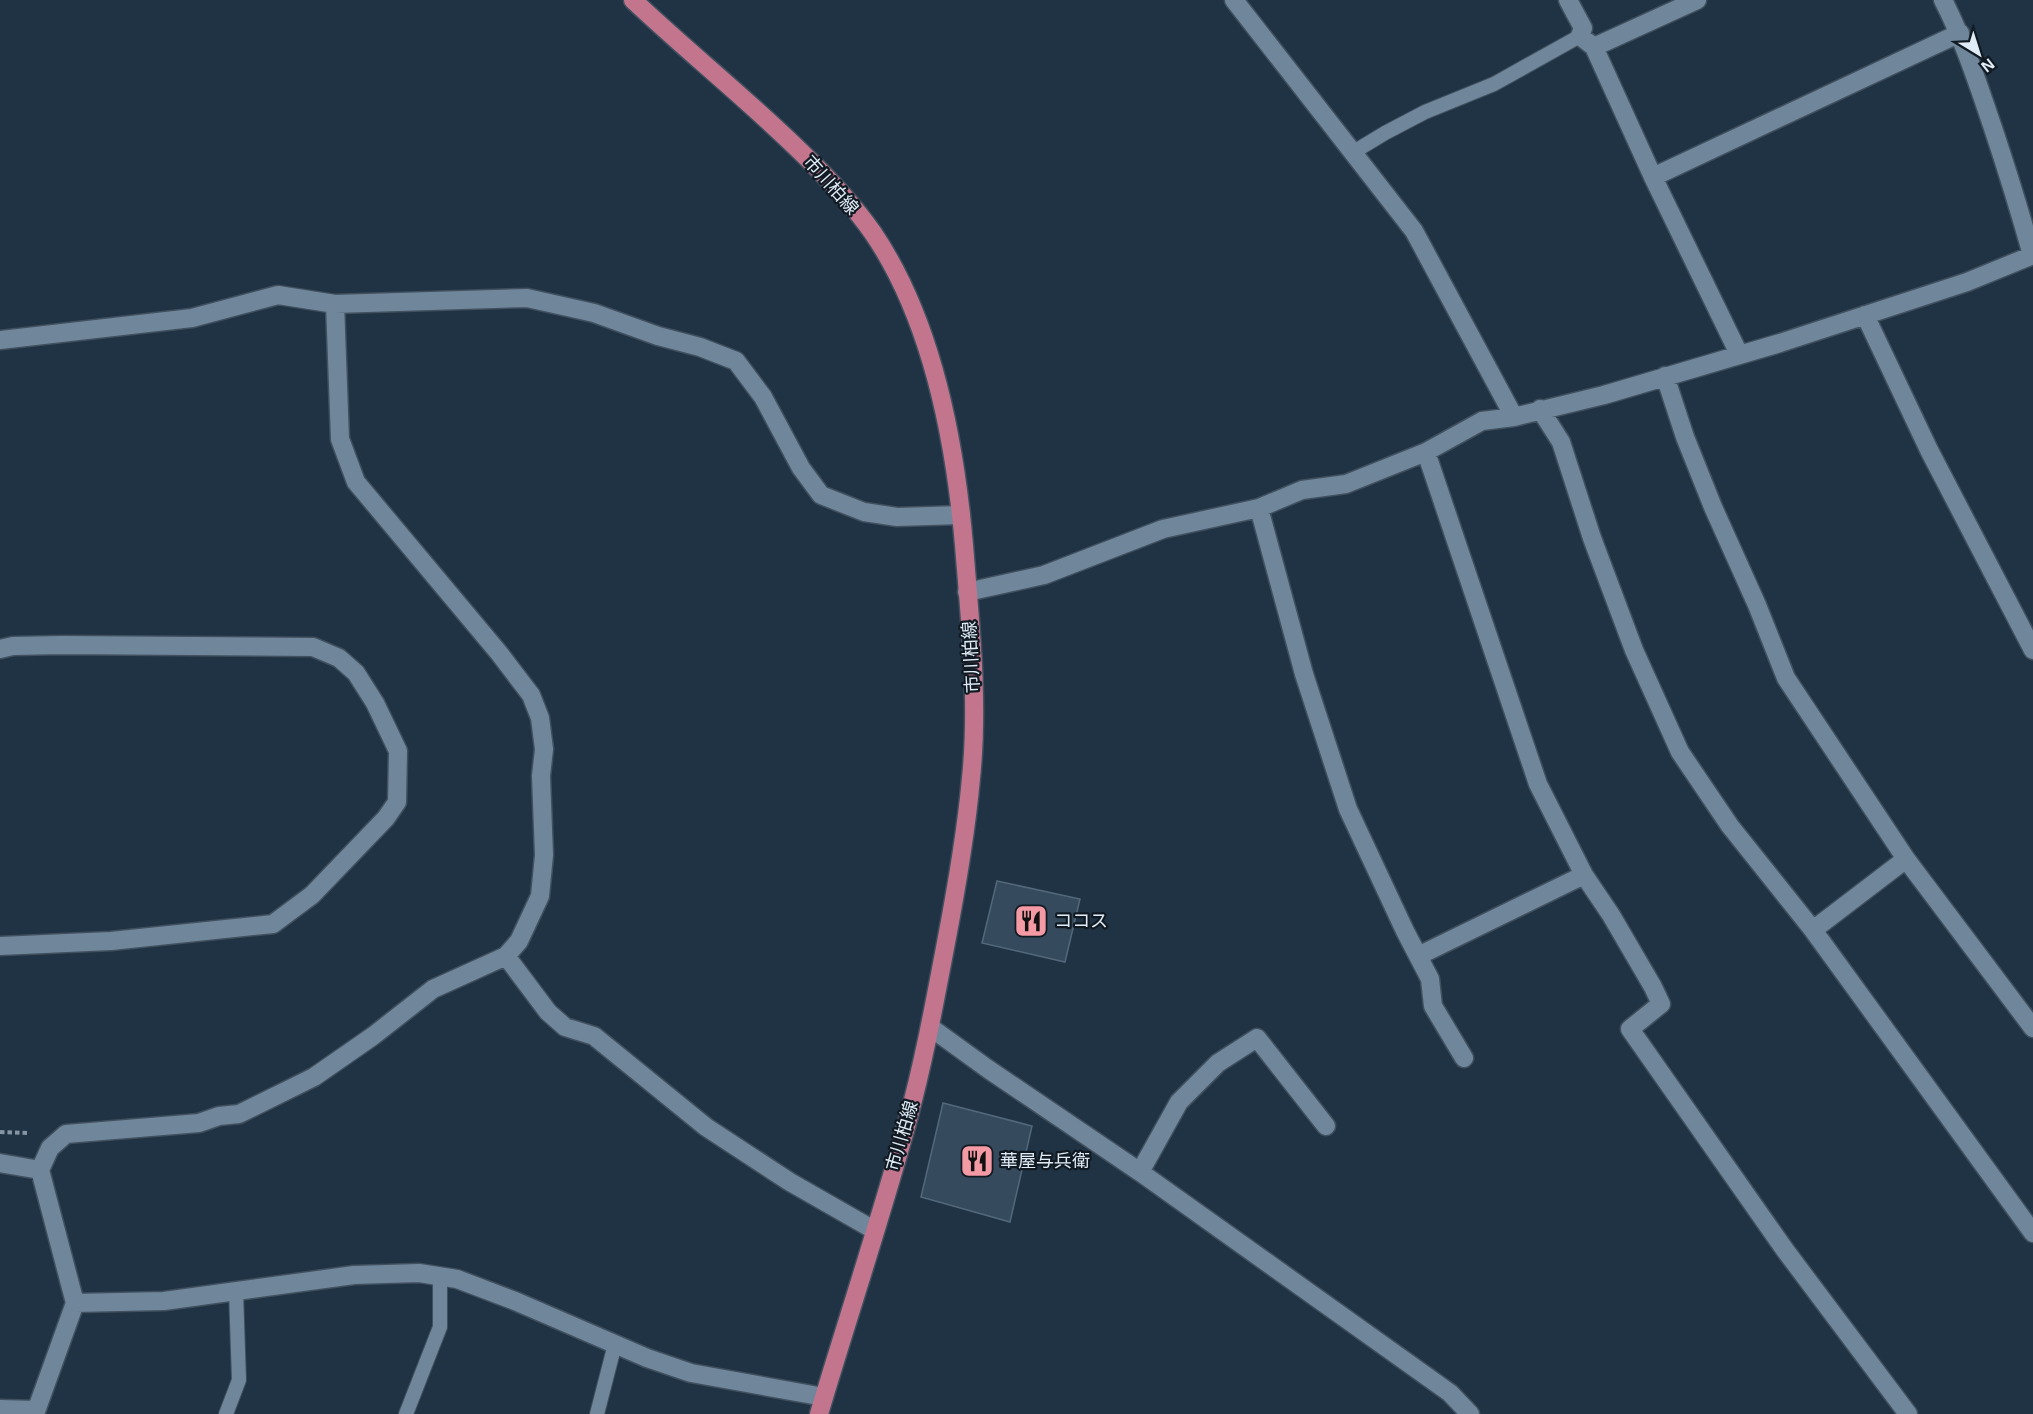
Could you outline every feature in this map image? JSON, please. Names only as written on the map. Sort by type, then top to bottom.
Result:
[{"type":"main road","name":"市川柏線","points":[[633,0],[776,127],[837,187],[872,232],[894,267],[907,295],[926,348],[952,448],[961,515],[972,669],[972,775],[958,879],[930,1027],[907,1123],[822,1406]]},
{"type":"street","points":[[1234,0],[1414,231],[1514,417]]},
{"type":"street","points":[[1568,0],[1739,354]]},
{"type":"street","points":[[1587,42],[1697,0]]},
{"type":"street","points":[[967,592],[1044,575],[1163,530],[1259,508],[1302,490],[1346,484],[1426,452],[1482,421],[1514,417],[1604,395],[1780,343],[1967,282],[2032,255],[2017,198],[1960,33],[1943,0]]},
{"type":"street","points":[[1653,177],[1960,33]]},
{"type":"street","points":[[0,340],[192,318],[278,295],[335,304],[527,298],[594,313],[736,361],[763,397],[801,468],[820,495],[864,512],[897,517],[961,515]]},
{"type":"street","points":[[0,1409],[36,1412],[75,1303],[40,1170],[50,1148],[66,1134],[199,1123],[219,1116],[238,1114],[314,1077],[373,1036],[433,989],[506,956],[519,941],[540,896],[544,855],[541,776],[544,749],[540,718],[531,694],[356,482],[340,439],[335,304]]},
{"type":"street","points":[[1865,315],[1929,450],[2033,650]]},
{"type":"street","points":[[1665,376],[1685,437],[1713,507],[1757,605],[1786,678],[1906,859],[2033,1028]]},
{"type":"street","points":[[1540,409],[1561,442],[1592,538],[1634,650],[1680,752],[1731,826],[1813,930],[2033,1233]]},
{"type":"street","points":[[1426,452],[1538,783],[1584,875],[1611,915],[1653,987],[1660,1004],[1630,1029],[1785,1250],[1908,1414]]},
{"type":"street","points":[[1259,508],[1304,674],[1348,809],[1430,979],[1433,1006],[1464,1058]]},
{"type":"street","points":[[0,649],[13,646],[62,645],[314,647],[339,658],[356,673],[375,703],[398,751],[397,802],[386,818],[312,895],[273,924],[111,941],[0,946]]},
{"type":"street","points":[[1813,930],[1906,859]]},
{"type":"street","points":[[1418,956],[1584,875]]},
{"type":"street","points":[[506,956],[548,1012],[565,1028],[594,1036],[706,1127],[790,1182],[874,1230]]},
{"type":"street","points":[[930,1027],[1140,1172],[1450,1393],[1470,1414]]},
{"type":"street","points":[[1140,1172],[1179,1102],[1218,1063],[1257,1038],[1326,1126]]},
{"type":"street","points":[[0,1163],[40,1170]]},
{"type":"street","points":[[75,1303],[164,1301],[354,1275],[419,1273],[457,1280],[515,1301],[647,1358],[691,1373],[822,1406]]},
{"type":"lane","points":[[1352,153],[1425,112],[1587,42]]},
{"type":"lane","points":[[406,1414],[440,1327],[440,1276]]},
{"type":"lane","points":[[226,1414],[239,1380],[236,1292]]},
{"type":"lane","points":[[597,1414],[615,1344]]},
{"type":"building","name":"ココス","points":[[997,881],[1080,899],[1065,962],[982,943]]},
{"type":"building","name":"華屋与兵衛","points":[[943,1103],[1032,1126],[1010,1222],[921,1197]]},
{"type":"place","name":"ココス","points":[[1031,921]]},
{"type":"place","name":"華屋与兵衛","points":[[977,1161]]}]
